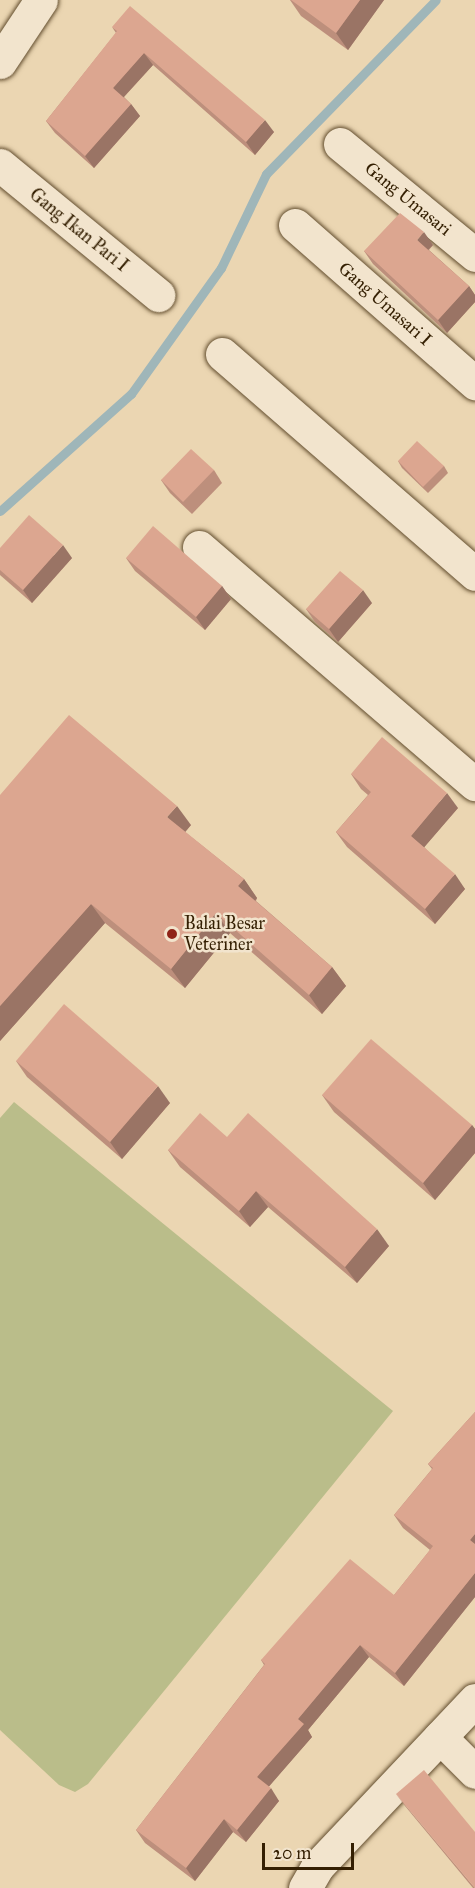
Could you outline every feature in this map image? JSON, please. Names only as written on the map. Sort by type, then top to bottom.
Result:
[{"type":"street","points":[[0,62],[41,0]]},
{"type":"street","name":"Gang Umasari","points":[[340,144],[475,255]]},
{"type":"street","name":"Gang Ikan Pari I","points":[[0,165],[158,295]]},
{"type":"street","name":"Gang Umasari I","points":[[295,225],[475,383]]},
{"type":"street","points":[[222,354],[475,574]]},
{"type":"street","points":[[198,547],[475,784]]},
{"type":"street","points":[[305,1888],[317,1867],[475,1700]]},
{"type":"street","points":[[440,1737],[475,1772]]},
{"type":"green space","points":[[14,1102],[393,1411],[88,1784],[75,1792],[59,1785],[0,1730],[0,1118]]},
{"type":"building","points":[[291,0],[360,0],[336,33]]},
{"type":"building","points":[[130,6],[265,120],[246,142],[144,53],[113,88],[131,104],[85,156],[46,121],[117,31],[112,27]]},
{"type":"building","points":[[400,213],[424,232],[417,240],[469,286],[438,320],[364,251]]},
{"type":"building","points":[[417,441],[444,466],[423,487],[398,461]]},
{"type":"building","points":[[191,449],[214,470],[183,502],[161,480]]},
{"type":"building","points":[[29,515],[63,545],[23,590],[0,570],[0,548]]},
{"type":"building","points":[[153,526],[222,586],[196,617],[126,558]]},
{"type":"building","points":[[340,571],[363,590],[329,629],[306,609]]},
{"type":"building","points":[[69,715],[177,806],[167,817],[244,879],[238,886],[332,967],[309,995],[216,913],[171,969],[91,904],[0,1006],[0,795]]},
{"type":"building","points":[[382,737],[447,793],[411,836],[455,874],[425,909],[336,832],[371,792],[351,774]]},
{"type":"building","points":[[64,1004],[158,1086],[110,1142],[16,1061]]},
{"type":"building","points":[[371,1039],[472,1125],[423,1183],[322,1095]]},
{"type":"building","points":[[200,1113],[227,1137],[248,1113],[377,1229],[345,1267],[256,1191],[239,1211],[168,1150]]},
{"type":"building","points":[[475,1412],[475,1534],[470,1540],[475,1544],[475,1573],[395,1673],[360,1645],[298,1719],[304,1724],[257,1777],[271,1788],[237,1830],[224,1819],[186,1868],[136,1830],[265,1664],[261,1660],[350,1559],[394,1595],[433,1546],[394,1515],[433,1468],[428,1464]]},
{"type":"building","points":[[424,1770],[475,1832],[475,1888],[396,1794]]},
{"type":"waterway","points":[[0,511],[131,394],[221,268],[266,174],[436,0]]},
{"type":"place","name":"Balai Besar Veteriner","points":[[172,934]]}]
